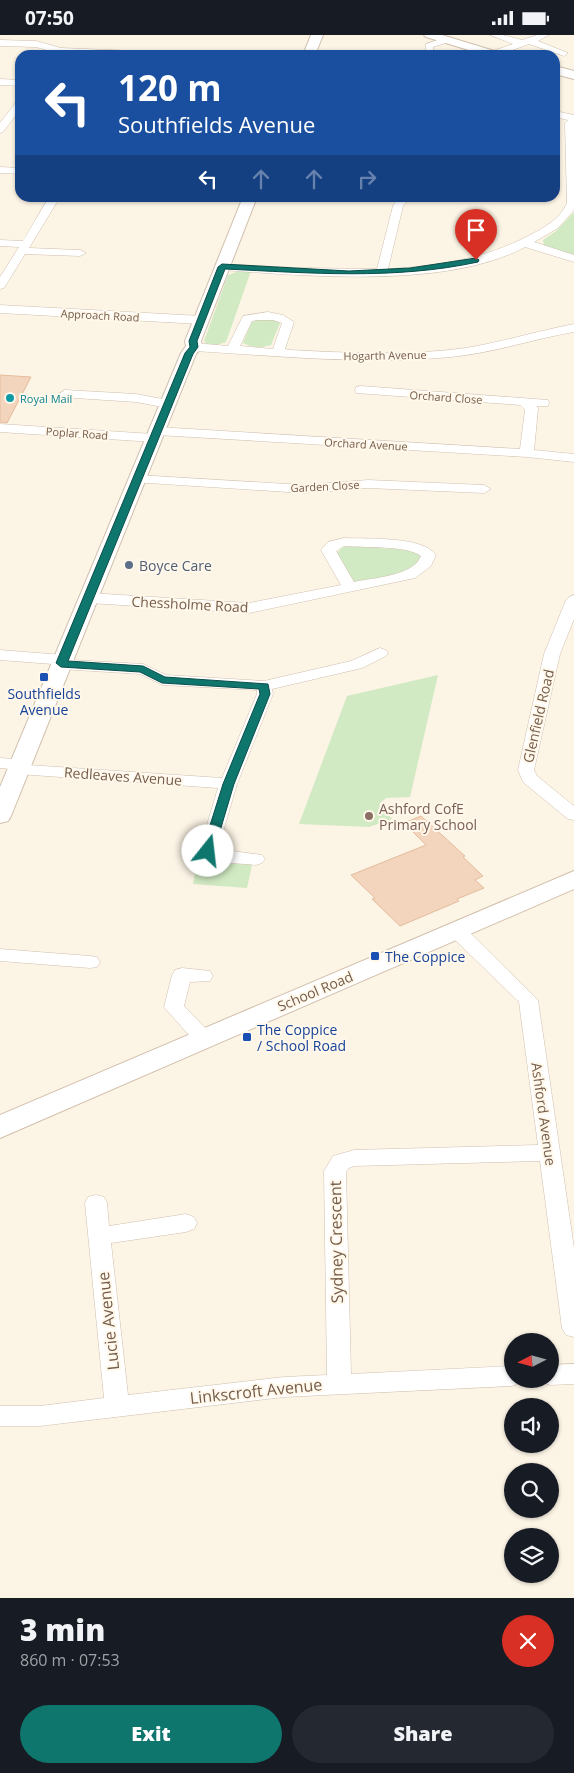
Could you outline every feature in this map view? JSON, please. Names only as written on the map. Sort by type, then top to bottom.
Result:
[{"type":"main road","name":"School Road","points":[[0,1127],[574,879]]},
{"type":"street","points":[[311,50],[317,35]]},
{"type":"street","points":[[430,35],[481,50]]},
{"type":"street","points":[[494,35],[554,50]]},
{"type":"street","points":[[504,50],[524,41],[545,35]]},
{"type":"street","points":[[429,50],[429,46],[446,40]]},
{"type":"street","points":[[0,43],[36,44],[57,50]]},
{"type":"street","points":[[560,71],[574,75]]},
{"type":"street","points":[[0,82],[15,83]]},
{"type":"street","points":[[0,130],[15,110]]},
{"type":"street","points":[[222,267],[349,273],[410,271],[467,262],[498,254],[525,243],[558,222],[572,204],[574,185],[568,151],[570,123],[574,119],[560,115]]},
{"type":"street","points":[[0,170],[15,171]]},
{"type":"street","points":[[0,286],[52,202]]},
{"type":"street","points":[[0,816],[155,435],[189,353],[194,347],[193,341],[248,202]]},
{"type":"street","points":[[382,271],[398,206],[401,202]]},
{"type":"street","points":[[0,243],[80,253]]},
{"type":"street","points":[[525,243],[574,259]]},
{"type":"street","name":"Approach Road","points":[[0,309],[201,320]]},
{"type":"street","points":[[233,349],[247,319],[268,316],[283,318],[288,322],[278,352]]},
{"type":"street","name":"Hogarth Avenue","points":[[194,347],[381,357],[452,353],[498,346],[549,331],[574,328]]},
{"type":"street","name":"Orchard Close","points":[[362,393],[543,403]]},
{"type":"street","points":[[64,394],[136,398],[168,404]]},
{"type":"street","points":[[524,402],[532,409],[527,439],[527,453]]},
{"type":"street","name":"Poplar Road","points":[[0,428],[155,435]]},
{"type":"street","name":"Orchard Avenue","points":[[155,435],[527,453],[574,458]]},
{"type":"street","name":"Garden Close","points":[[138,479],[304,489],[368,484],[484,489]]},
{"type":"street","name":"Chessholme Road","points":[[89,598],[249,608],[350,588],[410,575],[426,563],[429,555],[421,549],[406,546],[344,542],[333,545],[328,550],[350,588]]},
{"type":"street","name":"Glenfield Road","points":[[572,609],[552,654],[526,770],[529,778],[574,815]]},
{"type":"street","points":[[0,656],[143,669],[162,680],[264,687],[356,665],[380,653]]},
{"type":"street","points":[[256,859],[213,854],[208,851],[228,784],[265,694],[264,687]]},
{"type":"street","name":"Redleaves Avenue","points":[[0,763],[228,784]]},
{"type":"street","name":"Ashford Avenue","points":[[456,930],[528,1000],[574,1328]]},
{"type":"street","points":[[0,955],[90,962]]},
{"type":"street","points":[[203,976],[182,975],[174,1007],[204,1039]]},
{"type":"street","name":"Sydney Crescent","points":[[339,1383],[335,1171],[341,1162],[354,1158],[549,1153]]},
{"type":"street","name":"Lucie Avenue","points":[[96,1203],[117,1407]]},
{"type":"street","points":[[100,1236],[186,1223]]},
{"type":"street","points":[[559,1375],[574,1374]]},
{"type":"street","name":"Linkscroft Avenue","points":[[0,1416],[40,1416],[284,1387],[504,1376]]},
{"type":"green space","points":[[574,212],[574,255],[544,246],[543,240],[556,231]]},
{"type":"green space","points":[[239,271],[251,271],[226,342],[217,345],[207,344],[204,341],[228,275]]},
{"type":"green space","points":[[262,319],[275,320],[280,323],[271,345],[257,347],[243,343],[252,321]]},
{"type":"green space","points":[[342,547],[411,550],[419,554],[421,560],[412,569],[400,575],[374,581],[352,582],[336,554]]},
{"type":"green space","points":[[438,675],[410,797],[386,798],[379,804],[392,819],[369,827],[299,824],[347,696]]},
{"type":"green space","points":[[197,861],[252,865],[247,888],[193,884]]},
{"type":"building","name":"Royal Mail","points":[[0,375],[31,377],[7,423],[0,422]]},
{"type":"building","name":"Ashford CofE Primary School","points":[[421,816],[465,856],[463,857],[483,876],[475,880],[484,888],[457,899],[459,901],[400,926],[351,875],[426,845],[404,823]]},
{"type":"place","name":"Royal Mail","points":[[10,398]]},
{"type":"place","name":"Boyce Care","points":[[129,565]]},
{"type":"place","name":"Southfields Avenue","points":[[44,677]]},
{"type":"place","name":"Ashford CofE Primary School","points":[[369,816]]},
{"type":"place","name":"The Coppice","points":[[375,956]]},
{"type":"place","name":"The Coppice / School Road","points":[[247,1037]]},
{"type":"route","points":[[208,851],[208,845],[228,784],[265,694],[264,687],[162,680],[143,669],[61,663],[189,353],[194,347],[193,341],[222,267],[349,273],[410,271],[476,260]]}]
